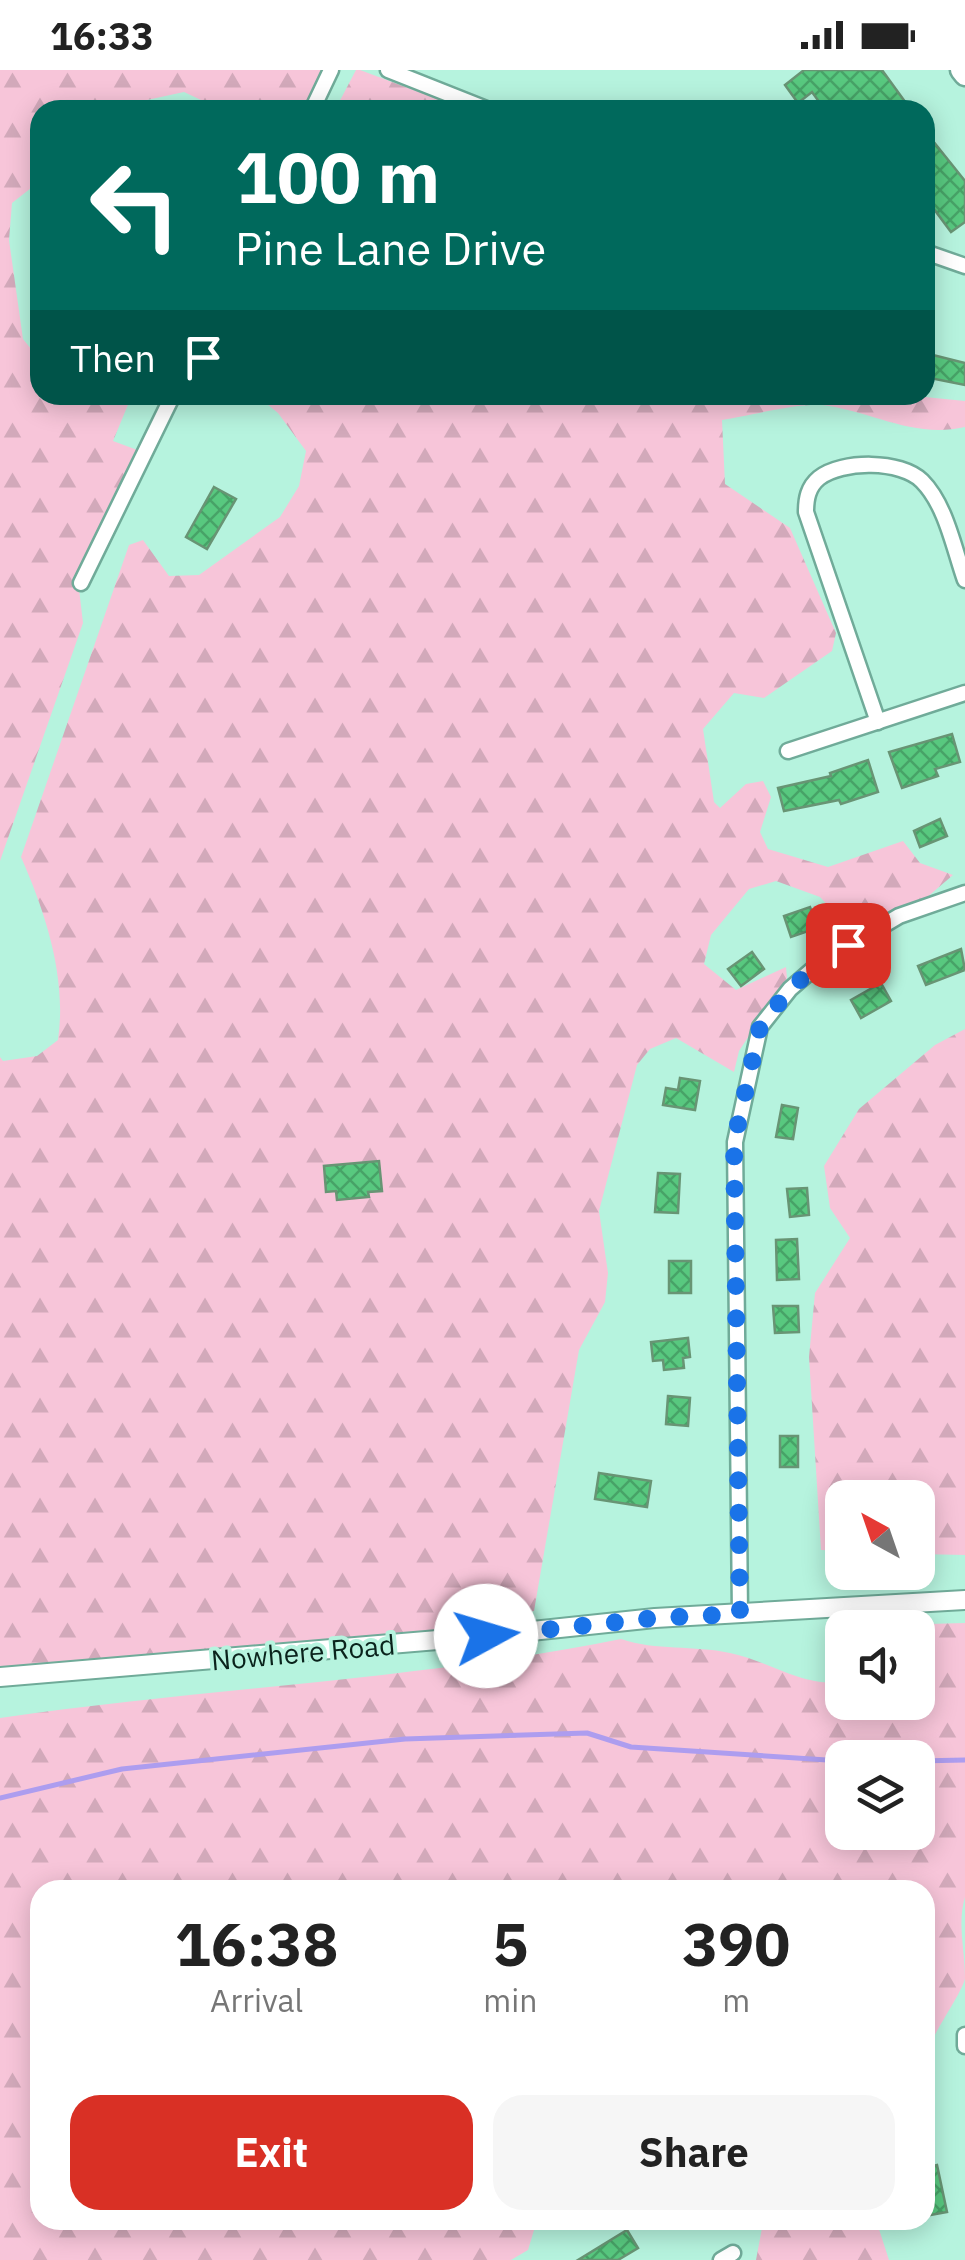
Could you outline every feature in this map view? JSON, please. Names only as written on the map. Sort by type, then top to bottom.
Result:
[{"type":"street","points":[[317,100],[331,70]]},
{"type":"street","points":[[388,70],[464,100]]},
{"type":"street","points":[[935,256],[965,266]]},
{"type":"street","points":[[81,582],[168,405]]},
{"type":"street","points":[[878,722],[806,512],[806,496],[817,479],[835,470],[884,464],[902,468],[919,478],[935,496],[965,580]]},
{"type":"street","points":[[788,751],[965,693]]},
{"type":"street","points":[[740,1614],[734,1142],[760,1027],[790,989],[820,963],[898,916],[965,894]]},
{"type":"street","name":"Nowhere Road","points":[[0,1678],[655,1618],[965,1600]]},
{"type":"street","points":[[965,2035],[965,2046]]},
{"type":"green space","points":[[0,70],[323,70],[308,100],[201,100],[184,92],[147,100],[30,100],[30,189],[12,203],[9,240],[23,339],[30,348],[30,405],[128,405],[113,441],[140,451],[77,572],[83,623],[0,861]]},
{"type":"green space","points":[[356,70],[360,70],[440,100],[340,100]]},
{"type":"green space","points":[[935,398],[965,401],[965,427],[910,427],[822,405],[935,405]]},
{"type":"green space","points":[[268,405],[812,405],[722,420],[725,484],[790,528],[836,633],[832,651],[764,698],[734,693],[703,729],[714,802],[720,808],[746,784],[763,781],[771,797],[760,832],[768,849],[828,867],[903,841],[920,863],[953,875],[925,899],[838,935],[832,910],[820,897],[776,881],[749,889],[711,935],[704,964],[736,990],[786,967],[787,978],[739,1051],[734,1072],[676,1038],[650,1049],[637,1065],[599,1211],[608,1273],[605,1302],[579,1350],[534,1611],[458,1631],[0,1669],[0,1057],[3,1061],[37,1056],[58,1040],[60,1017],[52,947],[21,857],[129,545],[143,540],[169,576],[199,575],[280,517],[299,486],[306,451]]},
{"type":"green space","points":[[965,1029],[965,1555],[935,1554],[935,1480],[825,1480],[825,1550],[821,1550],[809,1357],[815,1293],[850,1238],[830,1208],[824,1166],[859,1109],[935,1045]]},
{"type":"green space","points":[[965,1623],[965,1897],[961,1927],[965,1978],[935,2036],[935,1880],[30,1880],[30,2230],[534,2230],[528,2250],[511,2260],[0,2260],[0,1718],[389,1674],[621,1639],[730,1653],[825,1683],[825,1720],[935,1720],[935,1624]]},
{"type":"green space","points":[[762,2230],[879,2230],[889,2260],[756,2260]]},
{"type":"building","points":[[804,70],[882,70],[904,100],[818,100],[812,92],[796,100],[785,85]]},
{"type":"building","points":[[935,144],[965,181],[965,222],[951,232],[935,210]]},
{"type":"building","points":[[935,356],[965,363],[965,385],[935,379]]},
{"type":"building","points":[[214,487],[236,499],[207,549],[186,537]]},
{"type":"building","points":[[952,734],[960,762],[935,769],[938,776],[902,788],[889,752]]},
{"type":"building","points":[[868,760],[878,792],[841,804],[839,800],[784,811],[778,788],[831,776],[830,773]]},
{"type":"building","points":[[940,819],[947,836],[920,847],[914,831]]},
{"type":"building","points":[[810,907],[817,928],[791,937],[784,916]]},
{"type":"building","points":[[961,949],[965,970],[926,985],[918,966]]},
{"type":"building","points":[[752,952],[764,969],[741,986],[728,969]]},
{"type":"building","points":[[881,983],[891,1001],[861,1018],[851,1000]]},
{"type":"building","points":[[680,1078],[700,1081],[695,1110],[663,1105],[666,1088],[678,1090]]},
{"type":"building","points":[[782,1105],[798,1108],[793,1139],[776,1137]]},
{"type":"building","points":[[379,1161],[382,1191],[368,1192],[369,1197],[337,1200],[336,1191],[326,1192],[324,1166]]},
{"type":"building","points":[[658,1173],[680,1174],[678,1213],[655,1212]]},
{"type":"building","points":[[807,1188],[809,1215],[790,1217],[787,1189]]},
{"type":"building","points":[[797,1239],[799,1279],[777,1280],[776,1240]]},
{"type":"building","points":[[669,1261],[691,1261],[691,1293],[669,1293]]},
{"type":"building","points":[[773,1306],[798,1306],[799,1332],[775,1333]]},
{"type":"building","points":[[688,1338],[690,1357],[683,1358],[684,1368],[664,1370],[663,1360],[653,1361],[651,1342]]},
{"type":"building","points":[[668,1396],[690,1398],[688,1426],[666,1424]]},
{"type":"building","points":[[780,1436],[798,1436],[798,1467],[780,1467]]},
{"type":"building","points":[[599,1473],[651,1481],[647,1507],[595,1499]]},
{"type":"building","points":[[935,2166],[947,2212],[935,2214]]},
{"type":"building","points":[[627,2230],[638,2248],[618,2260],[578,2260]]},
{"type":"waterway","points":[[0,1798],[122,1769],[405,1739],[587,1733],[631,1747],[825,1760]]},
{"type":"waterway","points":[[935,1761],[965,1760]]},
{"type":"route","points":[[486,1636],[655,1618],[740,1614],[734,1142],[760,1027],[790,989],[848,945]]}]
